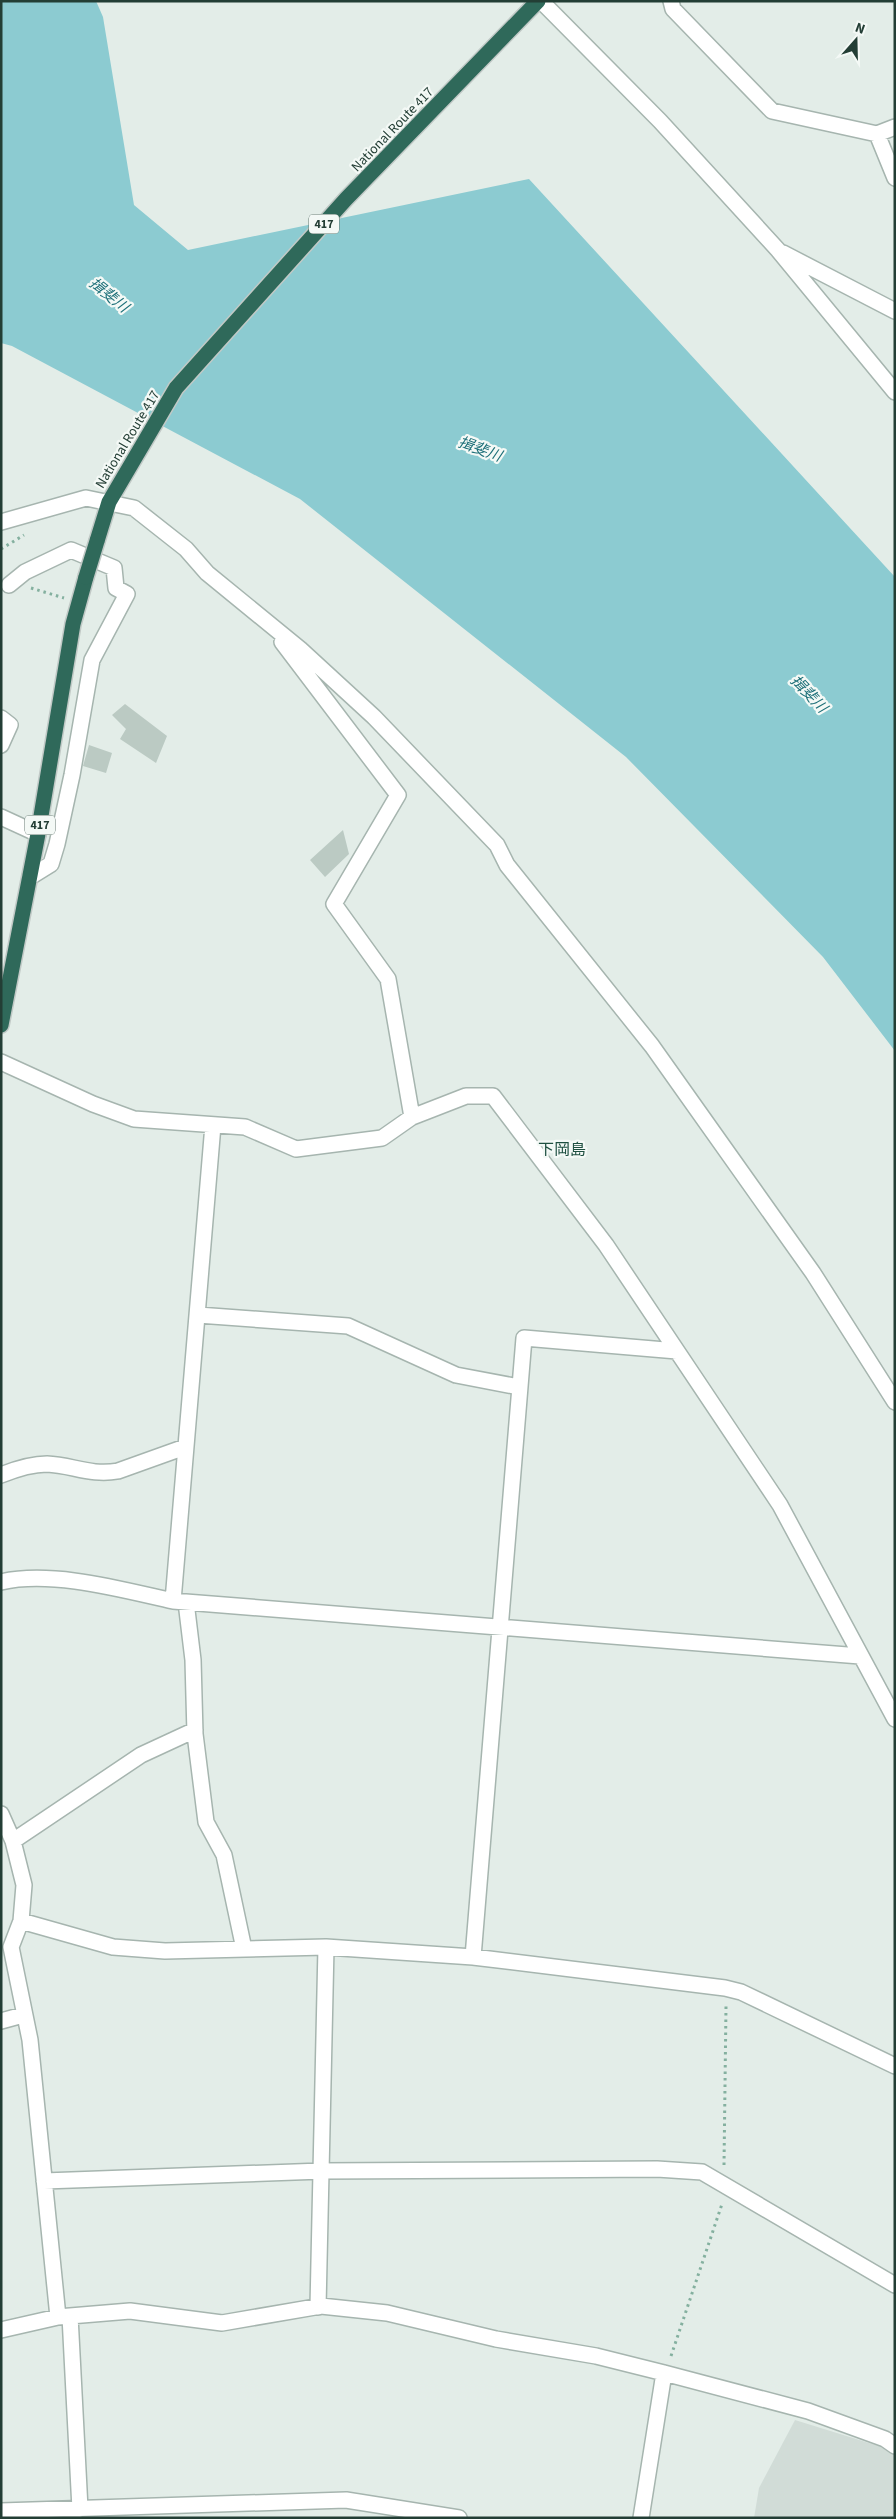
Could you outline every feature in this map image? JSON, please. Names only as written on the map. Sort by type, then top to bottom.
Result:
[{"type":"highway","name":"National Route 417","points":[[1,1025],[38,834],[61,684],[79,602],[109,502],[176,388],[346,199],[539,1]]},
{"type":"street","points":[[539,1],[660,121],[778,250],[895,392]]},
{"type":"street","points":[[671,1],[673,8],[772,111],[877,134],[895,127]]},
{"type":"street","points":[[877,134],[895,178]]},
{"type":"street","points":[[778,250],[895,312]]},
{"type":"street","points":[[1,522],[86,498],[134,508],[186,549],[207,573],[244,602],[268,625],[300,649],[374,717],[497,845],[507,865],[652,1046],[813,1273],[895,1402]]},
{"type":"street","points":[[9,585],[25,572],[71,550],[114,568],[116,588],[127,594],[92,660],[58,844],[51,864],[30,877]]},
{"type":"street","points":[[268,625],[398,795],[334,904],[388,979],[412,1117]]},
{"type":"street","points":[[1,718],[10,725],[1,745]]},
{"type":"street","points":[[1,817],[38,834]]},
{"type":"street","points":[[1,1062],[93,1104],[134,1119],[245,1127],[296,1149],[382,1138],[412,1117],[466,1096],[493,1096],[606,1245],[780,1505],[895,1719]]},
{"type":"street","points":[[213,1125],[198,1315],[184,1447],[180,1601],[193,1660],[195,1730],[206,1822],[224,1855],[244,1949]]},
{"type":"street","points":[[198,1315],[348,1326],[456,1375],[519,1387]]},
{"type":"street","points":[[473,1957],[524,1338],[676,1351]]},
{"type":"street","points":[[1,1475],[22,1466],[47,1464],[90,1473],[106,1473],[118,1471],[184,1447]]},
{"type":"street","points":[[1,1582],[16,1578],[91,1582],[180,1601],[860,1656]]},
{"type":"street","points":[[13,1842],[141,1755],[195,1730]]},
{"type":"street","points":[[1,1814],[13,1842],[24,1885],[21,1921],[12,1948],[30,2040],[44,2181],[64,2317],[80,2509]]},
{"type":"street","points":[[21,1921],[113,1947],[165,1951],[326,1946],[473,1957],[725,1988],[741,1992],[895,2066]]},
{"type":"street","points":[[318,2306],[326,1946]]},
{"type":"street","points":[[1,2021],[24,2015]]},
{"type":"street","points":[[44,2181],[322,2171],[657,2169],[702,2172],[895,2285]]},
{"type":"street","points":[[1,2330],[64,2317],[130,2310],[222,2323],[318,2306],[387,2314],[496,2339],[596,2356],[664,2373],[808,2411],[885,2439],[895,2446]]},
{"type":"street","points":[[641,2518],[664,2373]]},
{"type":"street","points":[[1,2511],[346,2500],[459,2518]]},
{"type":"path","points":[[9,585],[22,586],[79,602]]},
{"type":"path","points":[[664,2373],[722,2206],[724,2185],[725,1988]]},
{"type":"shaded area","points":[[795,2420],[885,2448],[895,2455],[895,2518],[754,2518],[759,2488]]},
{"type":"water","name":"揖斐川","points":[[1,1],[96,1],[103,17],[134,205],[188,250],[529,179],[895,577],[895,1051],[823,957],[626,757],[300,499],[12,346],[1,343]]},
{"type":"building","points":[[125,704],[167,736],[156,763],[120,739],[126,729],[112,715]]},
{"type":"building","points":[[89,745],[112,753],[106,773],[83,766]]},
{"type":"building","points":[[343,830],[349,854],[325,877],[310,860]]},
{"type":"district","name":"下岡島","points":[[562,1149]]}]
